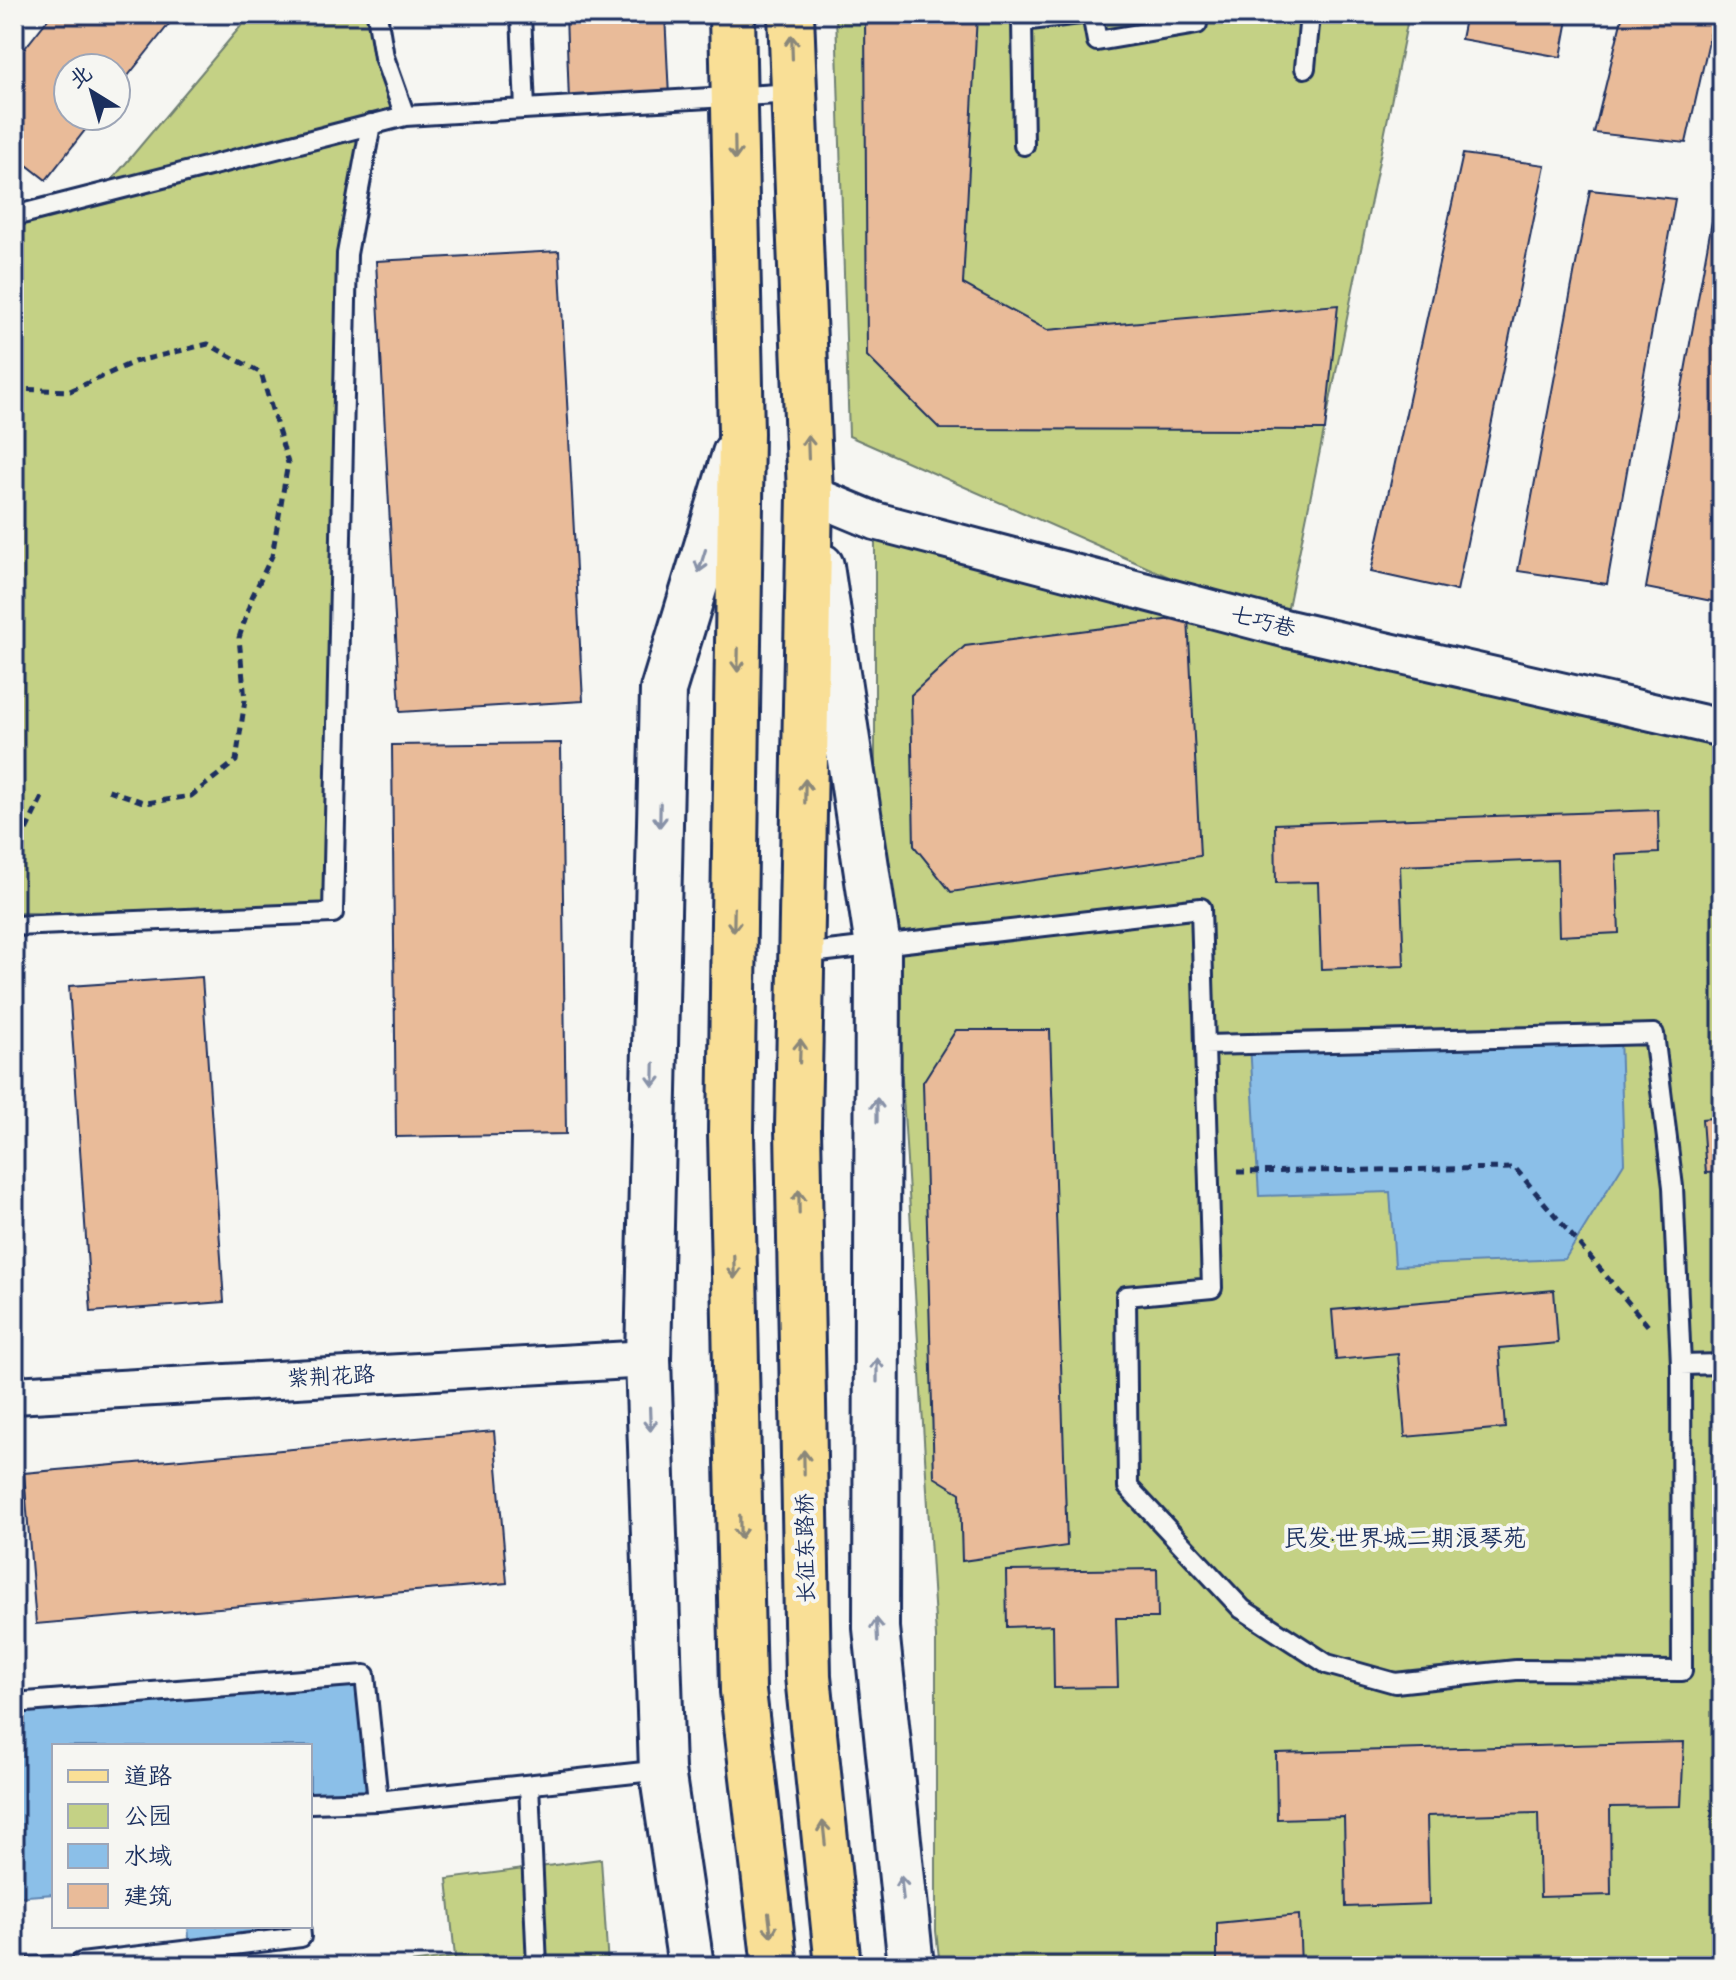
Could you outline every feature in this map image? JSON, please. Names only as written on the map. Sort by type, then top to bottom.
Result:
[{"type":"main road","points":[[732,14],[741,433],[731,1133],[743,1691],[775,1966]]},
{"type":"main road","name":"长征东路桥","points":[[791,14],[810,494],[798,1128],[808,1676],[838,1966]]},
{"type":"street","points":[[691,1966],[662,1770],[648,1359],[663,690],[741,433]]},
{"type":"street","name":"七巧巷","points":[[810,494],[875,521],[1269,624],[1722,728]]},
{"type":"street","points":[[810,494],[878,947],[876,1628],[911,1966]]},
{"type":"street","name":"紫荆花路","points":[[14,1395],[648,1359]]},
{"type":"lane","points":[[377,14],[384,57],[405,116]]},
{"type":"lane","points":[[521,14],[525,109]]},
{"type":"lane","points":[[1024,145],[1022,21],[1080,14]]},
{"type":"lane","points":[[1092,14],[1097,41],[1197,24],[1196,14]]},
{"type":"lane","points":[[1305,68],[1310,14]]},
{"type":"lane","points":[[14,216],[405,116],[794,93]]},
{"type":"lane","points":[[14,926],[333,913],[347,254],[371,124]]},
{"type":"lane","points":[[802,954],[1201,908],[1212,1288],[1126,1296],[1128,1487],[1242,1609],[1327,1664],[1395,1683],[1516,1670],[1682,1671],[1681,1365],[1673,1187],[1654,1034],[1205,1045]]},
{"type":"lane","points":[[1681,1365],[1722,1364]]},
{"type":"lane","points":[[14,1703],[365,1675],[378,1801]]},
{"type":"lane","points":[[312,1803],[378,1801],[662,1770]]},
{"type":"lane","points":[[529,1785],[537,1966]]},
{"type":"lane","points":[[82,1966],[81,1963],[301,1937],[300,1928]]},
{"type":"lane","points":[[221,1947],[222,1966]]},
{"type":"path","points":[[14,389],[70,391],[134,362],[208,344],[261,373],[288,463],[272,556],[252,597],[239,638],[245,700],[236,761],[191,796],[146,803],[103,788]]},
{"type":"path","points":[[14,855],[44,793]]},
{"type":"path","points":[[1209,1172],[1515,1168],[1681,1365]]},
{"type":"green space","points":[[251,14],[377,14],[405,116],[368,145],[347,254],[333,913],[14,913],[14,216],[100,194]]},
{"type":"green space","points":[[836,14],[1409,14],[1284,627],[1722,728],[1722,1966],[940,1966],[936,1931],[936,1637],[899,1030],[875,807],[875,521],[1278,625],[849,436]]},
{"type":"green space","points":[[601,1859],[608,1966],[388,1966],[455,1957],[447,1879]]},
{"type":"water","points":[[1620,1035],[1624,1163],[1565,1259],[1395,1266],[1390,1192],[1259,1196],[1250,1044]]},
{"type":"water","points":[[365,1675],[378,1801],[312,1803],[312,1744],[52,1744],[52,1894],[14,1897],[14,1703]]},
{"type":"water","points":[[188,1928],[300,1928],[301,1937],[190,1950]]},
{"type":"building","points":[[52,14],[177,14],[132,71],[132,52],[52,52],[52,132],[84,132],[46,180],[14,155],[14,62]]},
{"type":"building","points":[[566,14],[665,14],[669,97],[569,102]]},
{"type":"building","points":[[865,14],[977,14],[963,284],[1047,330],[1338,305],[1325,430],[940,429],[867,356]]},
{"type":"building","points":[[1466,14],[1569,14],[1561,57],[1461,39]]},
{"type":"building","points":[[1623,14],[1715,14],[1686,143],[1594,133]]},
{"type":"building","points":[[1463,154],[1545,165],[1457,591],[1371,572]]},
{"type":"building","points":[[1590,190],[1675,199],[1607,584],[1518,571]]},
{"type":"building","points":[[1717,193],[1722,193],[1722,603],[1646,588]]},
{"type":"building","points":[[559,251],[583,701],[400,712],[376,261]]},
{"type":"building","points":[[1188,617],[1200,856],[951,892],[914,846],[911,695],[965,646]]},
{"type":"building","points":[[561,743],[566,1134],[396,1137],[392,745]]},
{"type":"building","points":[[1658,810],[1659,853],[1616,855],[1619,933],[1559,936],[1557,860],[1400,866],[1404,966],[1321,969],[1318,882],[1276,883],[1275,824]]},
{"type":"building","points":[[202,977],[224,1302],[91,1312],[69,986]]},
{"type":"building","points":[[956,1030],[1050,1030],[1067,1546],[962,1561],[960,1493],[934,1477],[923,1082]]},
{"type":"building","points":[[1722,1117],[1722,1172],[1706,1173],[1702,1119]]},
{"type":"building","points":[[1554,1290],[1558,1343],[1499,1348],[1505,1428],[1405,1437],[1398,1354],[1336,1360],[1332,1310]]},
{"type":"building","points":[[494,1431],[507,1583],[36,1624],[24,1473]]},
{"type":"building","points":[[1157,1569],[1158,1618],[1116,1618],[1118,1687],[1054,1688],[1053,1625],[1007,1627],[1006,1571]]},
{"type":"building","points":[[1684,1742],[1681,1806],[1610,1807],[1611,1895],[1540,1897],[1538,1813],[1427,1816],[1429,1904],[1346,1907],[1344,1817],[1277,1819],[1276,1753]]},
{"type":"building","points":[[1299,1915],[1301,1966],[1217,1966],[1217,1923]]},
{"type":"building","points":[[53,1955],[54,1966],[14,1966],[14,1958]]},
{"type":"district","name":"民发·世界城二期浪琴苑","points":[[1405,1539]]}]
